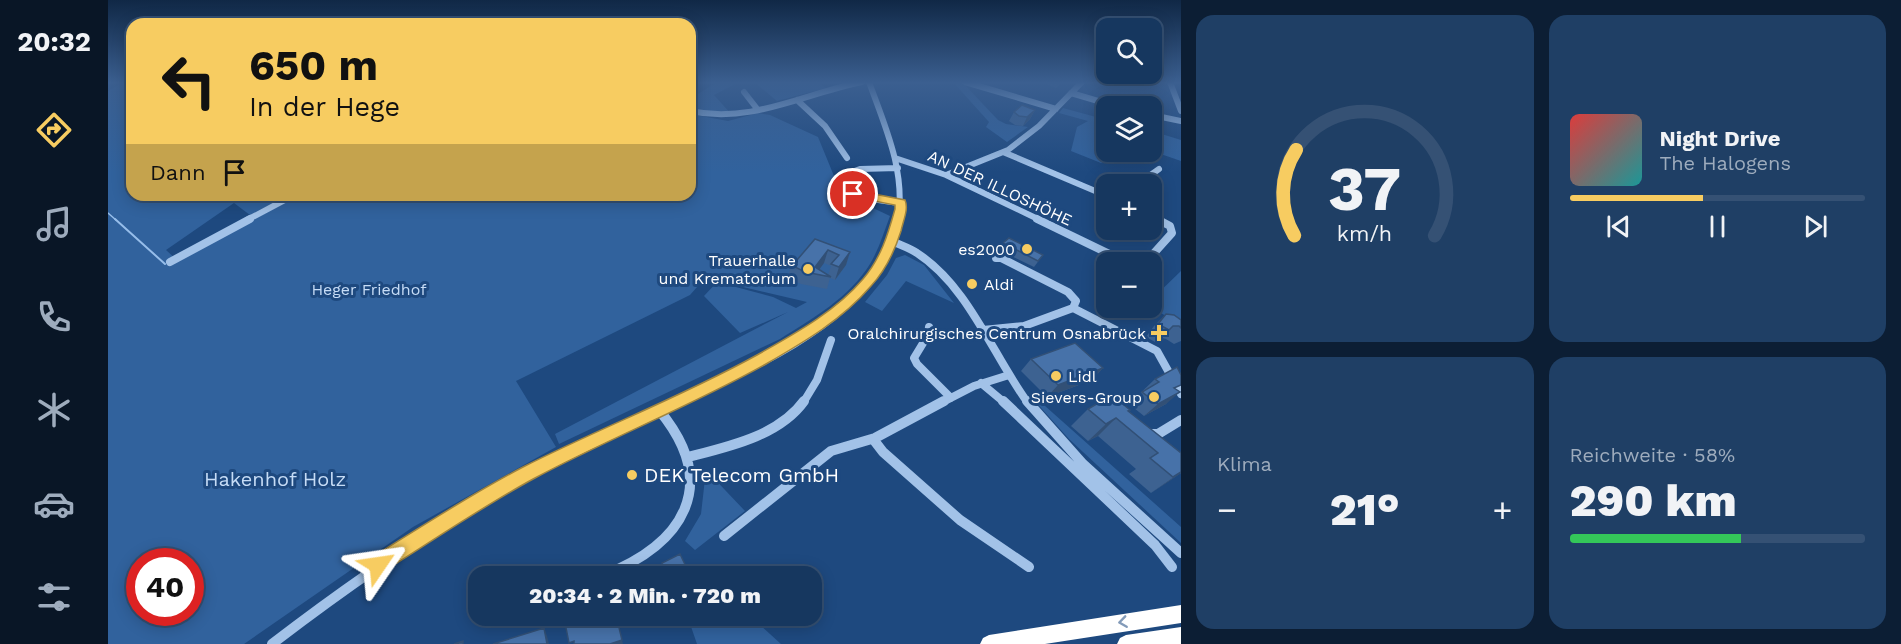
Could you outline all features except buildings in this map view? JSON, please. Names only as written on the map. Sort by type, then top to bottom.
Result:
[{"type":"highway","points":[[989,644],[1181,614]]},
{"type":"highway","points":[[1126,644],[1181,636]]},
{"type":"street","points":[[696,112],[722,118],[749,112]]},
{"type":"street","points":[[810,112],[825,126],[847,158]]},
{"type":"street","points":[[272,644],[378,565],[476,502],[529,473],[773,354],[834,314],[867,283],[880,266],[897,225],[901,203],[897,168],[879,112]]},
{"type":"street","points":[[946,175],[1003,152],[1030,134],[1053,112]]},
{"type":"street","points":[[1162,117],[1181,121]]},
{"type":"street","points":[[1003,152],[1096,191]]},
{"type":"street","name":"AN DER ILLOSHÖHE","points":[[895,158],[946,175],[1105,252]]},
{"type":"street","points":[[897,168],[855,170],[846,174],[842,182],[847,190],[856,195],[901,203]]},
{"type":"street","points":[[1151,174],[1158,169]]},
{"type":"street","points":[[170,262],[283,201]]},
{"type":"street","points":[[1155,252],[1172,233],[1170,226],[1162,222]]},
{"type":"street","points":[[892,241],[909,248],[933,265],[950,284],[983,330],[1008,375],[1030,406],[1060,439],[1181,553]]},
{"type":"street","points":[[983,330],[1024,326],[1073,308],[1076,301],[1068,292],[1001,258],[996,258]]},
{"type":"street","points":[[1073,308],[1157,351],[1181,394]]},
{"type":"street","points":[[929,327],[928,335],[914,358],[917,364],[951,398]]},
{"type":"street","points":[[688,457],[771,429],[791,417],[806,398],[827,355],[831,340]]},
{"type":"street","points":[[724,536],[819,459],[845,445],[873,439],[981,383],[1008,375]]},
{"type":"street","points":[[981,383],[1044,438],[1155,545],[1172,567]]},
{"type":"street","points":[[625,566],[637,561],[669,534],[689,496],[688,457],[670,424],[659,410]]},
{"type":"street","points":[[1144,434],[1158,434],[1181,420]]},
{"type":"street","points":[[873,439],[883,452],[960,520],[1029,567]]},
{"type":"green space","points":[[108,112],[126,112],[126,201],[276,201],[250,215],[234,203],[166,250],[178,261],[288,201],[696,201],[696,115],[728,121],[758,113],[770,115],[818,137],[834,176],[832,186],[841,197],[856,200],[890,216],[870,264],[852,287],[817,315],[780,339],[559,444],[555,434],[788,312],[740,333],[704,296],[717,282],[773,297],[796,308],[807,302],[705,278],[690,295],[516,381],[556,447],[413,527],[244,644],[108,644]]},
{"type":"green space","points":[[711,112],[729,112],[732,115]]},
{"type":"green space","points":[[980,112],[990,112],[1006,124],[1028,127],[1007,142],[986,127],[989,122]]},
{"type":"green space","points":[[1078,112],[1096,117],[1096,161],[1071,151],[1077,127],[1088,121],[1059,113]]},
{"type":"green space","points":[[1162,134],[1181,140],[1181,161],[1162,154]]},
{"type":"green space","points":[[905,255],[924,265],[954,303],[906,281],[882,311],[865,302],[887,275],[896,258]]},
{"type":"green space","points":[[1181,271],[1181,326],[1162,314],[1162,289]]},
{"type":"green space","points":[[1035,397],[1181,527],[1181,543],[1069,439],[1034,400]]},
{"type":"green space","points":[[706,470],[745,511],[695,550],[685,541],[701,514]]},
{"type":"green space","points":[[691,626],[761,626],[781,644],[697,644]]},
{"type":"waterway","points":[[108,213],[116,220]]},
{"type":"waterway","points":[[115,219],[165,264]]},
{"type":"place","name":"es2000","points":[[1027,249]]},
{"type":"place","name":"Trauerhalle und Krematorium","points":[[808,269]]},
{"type":"place","name":"Aldi","points":[[972,284]]},
{"type":"place","name":"Oralchirurgisches Centrum Osnabrück","points":[[1159,333]]},
{"type":"place","name":"Lidl","points":[[1056,376]]},
{"type":"place","name":"Sievers-Group","points":[[1154,397]]},
{"type":"place","name":"DEK Telecom GmbH","points":[[632,475]]},
{"type":"route","points":[[378,565],[476,502],[592,441],[690,396],[773,354],[834,314],[867,283],[880,266],[892,241],[901,209],[901,203],[853,194]]},
{"type":"park label","name":"Heger Friedhof","points":[[369,289]]},
{"type":"park label","name":"Hakenhof Holz","points":[[275,479]]}]
